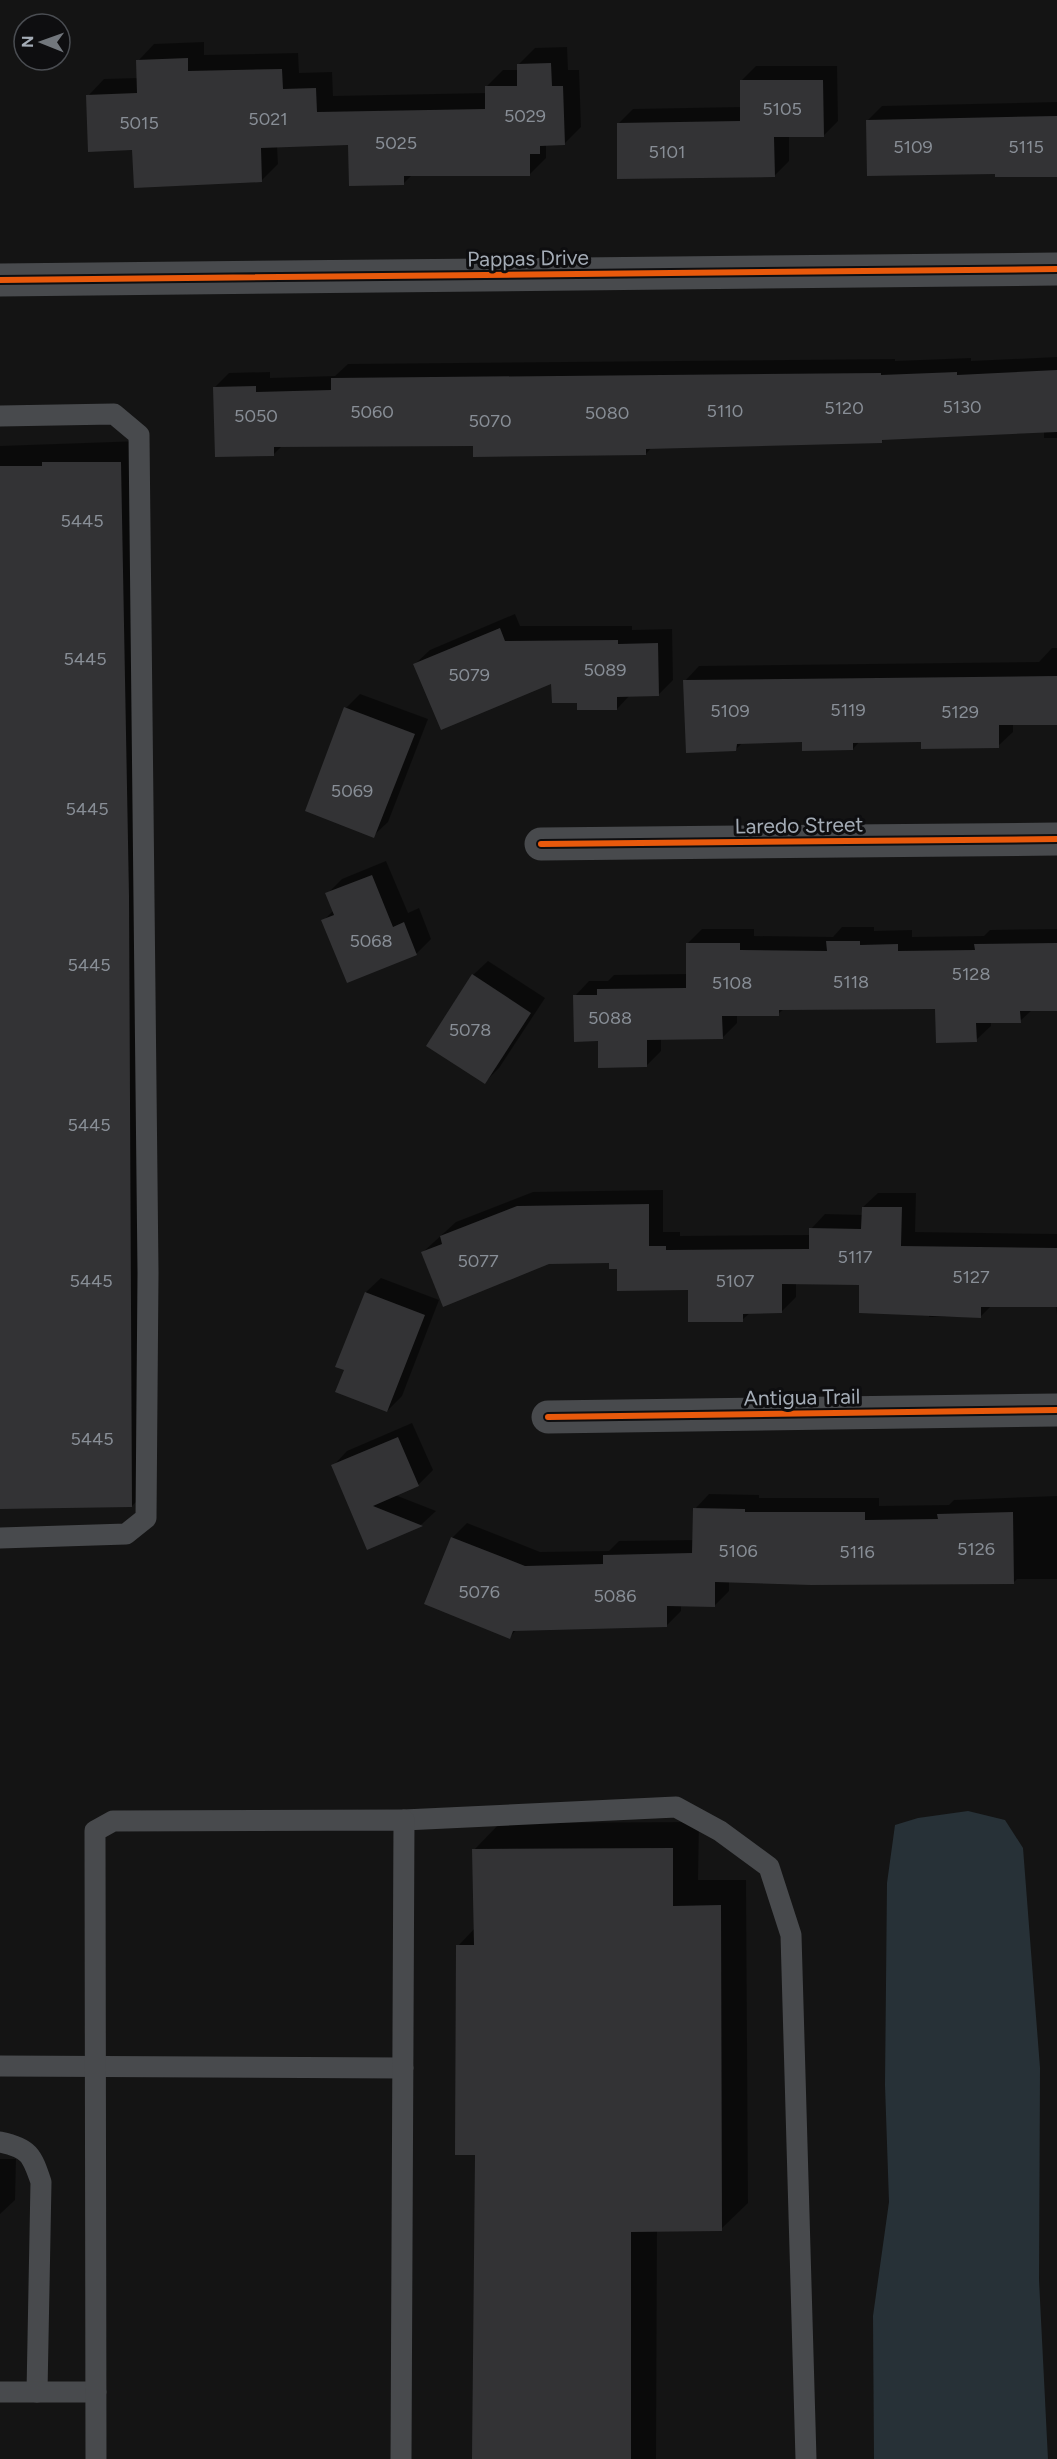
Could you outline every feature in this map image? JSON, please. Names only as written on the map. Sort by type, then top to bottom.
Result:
[{"type":"street","name":"Pappas Drive","points":[[0,280],[1057,269]]},
{"type":"street","name":"Laredo Street","points":[[541,844],[1057,839]]},
{"type":"street","name":"Antigua Trail","points":[[548,1417],[1057,1410]]},
{"type":"lane","points":[[0,416],[114,414],[139,435],[148,1273],[146,1518],[126,1534],[0,1538]]},
{"type":"lane","points":[[96,2459],[94,1831],[113,1821],[404,1820],[676,1807],[720,1831],[769,1868],[791,1935],[806,2459]]},
{"type":"lane","points":[[401,2459],[404,1820]]},
{"type":"lane","points":[[0,2066],[403,2068]]},
{"type":"lane","points":[[0,2142],[17,2146],[33,2157],[41,2182],[37,2392]]},
{"type":"lane","points":[[0,2392],[96,2392]]},
{"type":"shaded area","points":[[968,1811],[1005,1820],[1023,1848],[1040,2068],[1039,2280],[1048,2459],[874,2459],[873,2316],[889,2202],[885,2085],[887,1883],[895,1825],[918,1818]]},
{"type":"building","points":[[188,58],[188,71],[282,69],[283,89],[316,88],[317,112],[485,109],[485,86],[517,86],[517,64],[551,63],[552,86],[563,86],[565,145],[540,146],[540,154],[530,154],[530,176],[404,176],[404,185],[349,186],[348,145],[261,148],[262,182],[134,188],[132,150],[88,152],[86,95],[137,93],[136,60]]},
{"type":"building","points":[[740,80],[823,80],[824,137],[774,137],[775,177],[617,179],[617,123],[740,121]]},
{"type":"building","points":[[1057,116],[1057,177],[995,177],[995,174],[867,176],[866,120]]},
{"type":"building","points":[[1057,370],[1057,432],[882,440],[882,443],[646,449],[646,455],[473,457],[473,446],[274,447],[274,456],[215,457],[213,387],[256,386],[256,392],[331,390],[331,378],[881,373],[881,375],[957,372],[957,375]]},
{"type":"building","points":[[42,462],[121,462],[129,896],[132,1507],[0,1509],[0,466],[42,466]]},
{"type":"building","points":[[500,628],[505,641],[618,640],[618,644],[658,643],[659,696],[617,697],[617,710],[577,710],[577,703],[552,703],[551,684],[441,730],[413,664]]},
{"type":"building","points":[[1057,676],[1057,725],[999,725],[999,748],[921,749],[921,742],[853,743],[853,750],[802,751],[802,742],[737,744],[736,751],[686,753],[683,680]]},
{"type":"building","points":[[344,707],[415,734],[374,838],[305,811]]},
{"type":"building","points":[[372,875],[393,927],[404,922],[417,955],[347,983],[321,920],[334,915],[325,893]]},
{"type":"building","points":[[826,941],[860,941],[860,945],[898,944],[898,951],[975,950],[974,944],[1057,943],[1057,1011],[1020,1011],[1021,1023],[976,1023],[977,1042],[936,1043],[935,1009],[779,1010],[779,1016],[722,1016],[723,1039],[647,1040],[647,1067],[598,1068],[598,1041],[574,1042],[573,995],[597,995],[597,989],[686,988],[686,943],[740,943],[740,950],[827,951]]},
{"type":"building","points":[[472,974],[531,1013],[485,1084],[426,1046]]},
{"type":"building","points":[[649,1204],[649,1246],[666,1246],[666,1250],[809,1249],[809,1228],[861,1229],[862,1207],[902,1207],[901,1246],[1057,1248],[1057,1307],[981,1307],[981,1318],[859,1313],[859,1285],[782,1284],[782,1313],[743,1314],[743,1322],[688,1322],[688,1290],[617,1291],[617,1269],[609,1269],[609,1263],[549,1264],[443,1307],[421,1252],[442,1244],[440,1236],[517,1206]]},
{"type":"building","points":[[365,1292],[425,1315],[387,1412],[335,1392],[344,1370],[335,1367]]},
{"type":"building","points":[[398,1437],[419,1486],[373,1506],[423,1526],[367,1550],[331,1465]]},
{"type":"building","points":[[693,1508],[745,1509],[745,1512],[865,1512],[865,1520],[938,1519],[937,1514],[1013,1512],[1014,1584],[811,1585],[715,1582],[715,1607],[667,1606],[667,1627],[513,1631],[510,1639],[424,1604],[451,1537],[525,1566],[603,1564],[603,1555],[692,1553]]},
{"type":"building","points":[[673,1848],[673,1906],[721,1905],[722,2231],[631,2232],[631,2459],[472,2459],[475,2155],[455,2155],[456,1945],[474,1945],[472,1849]]},
{"type":"cycle path","points":[[0,280],[1057,269]]},
{"type":"cycle path","points":[[541,844],[1057,839]]},
{"type":"cycle path","points":[[548,1417],[1057,1410]]}]
